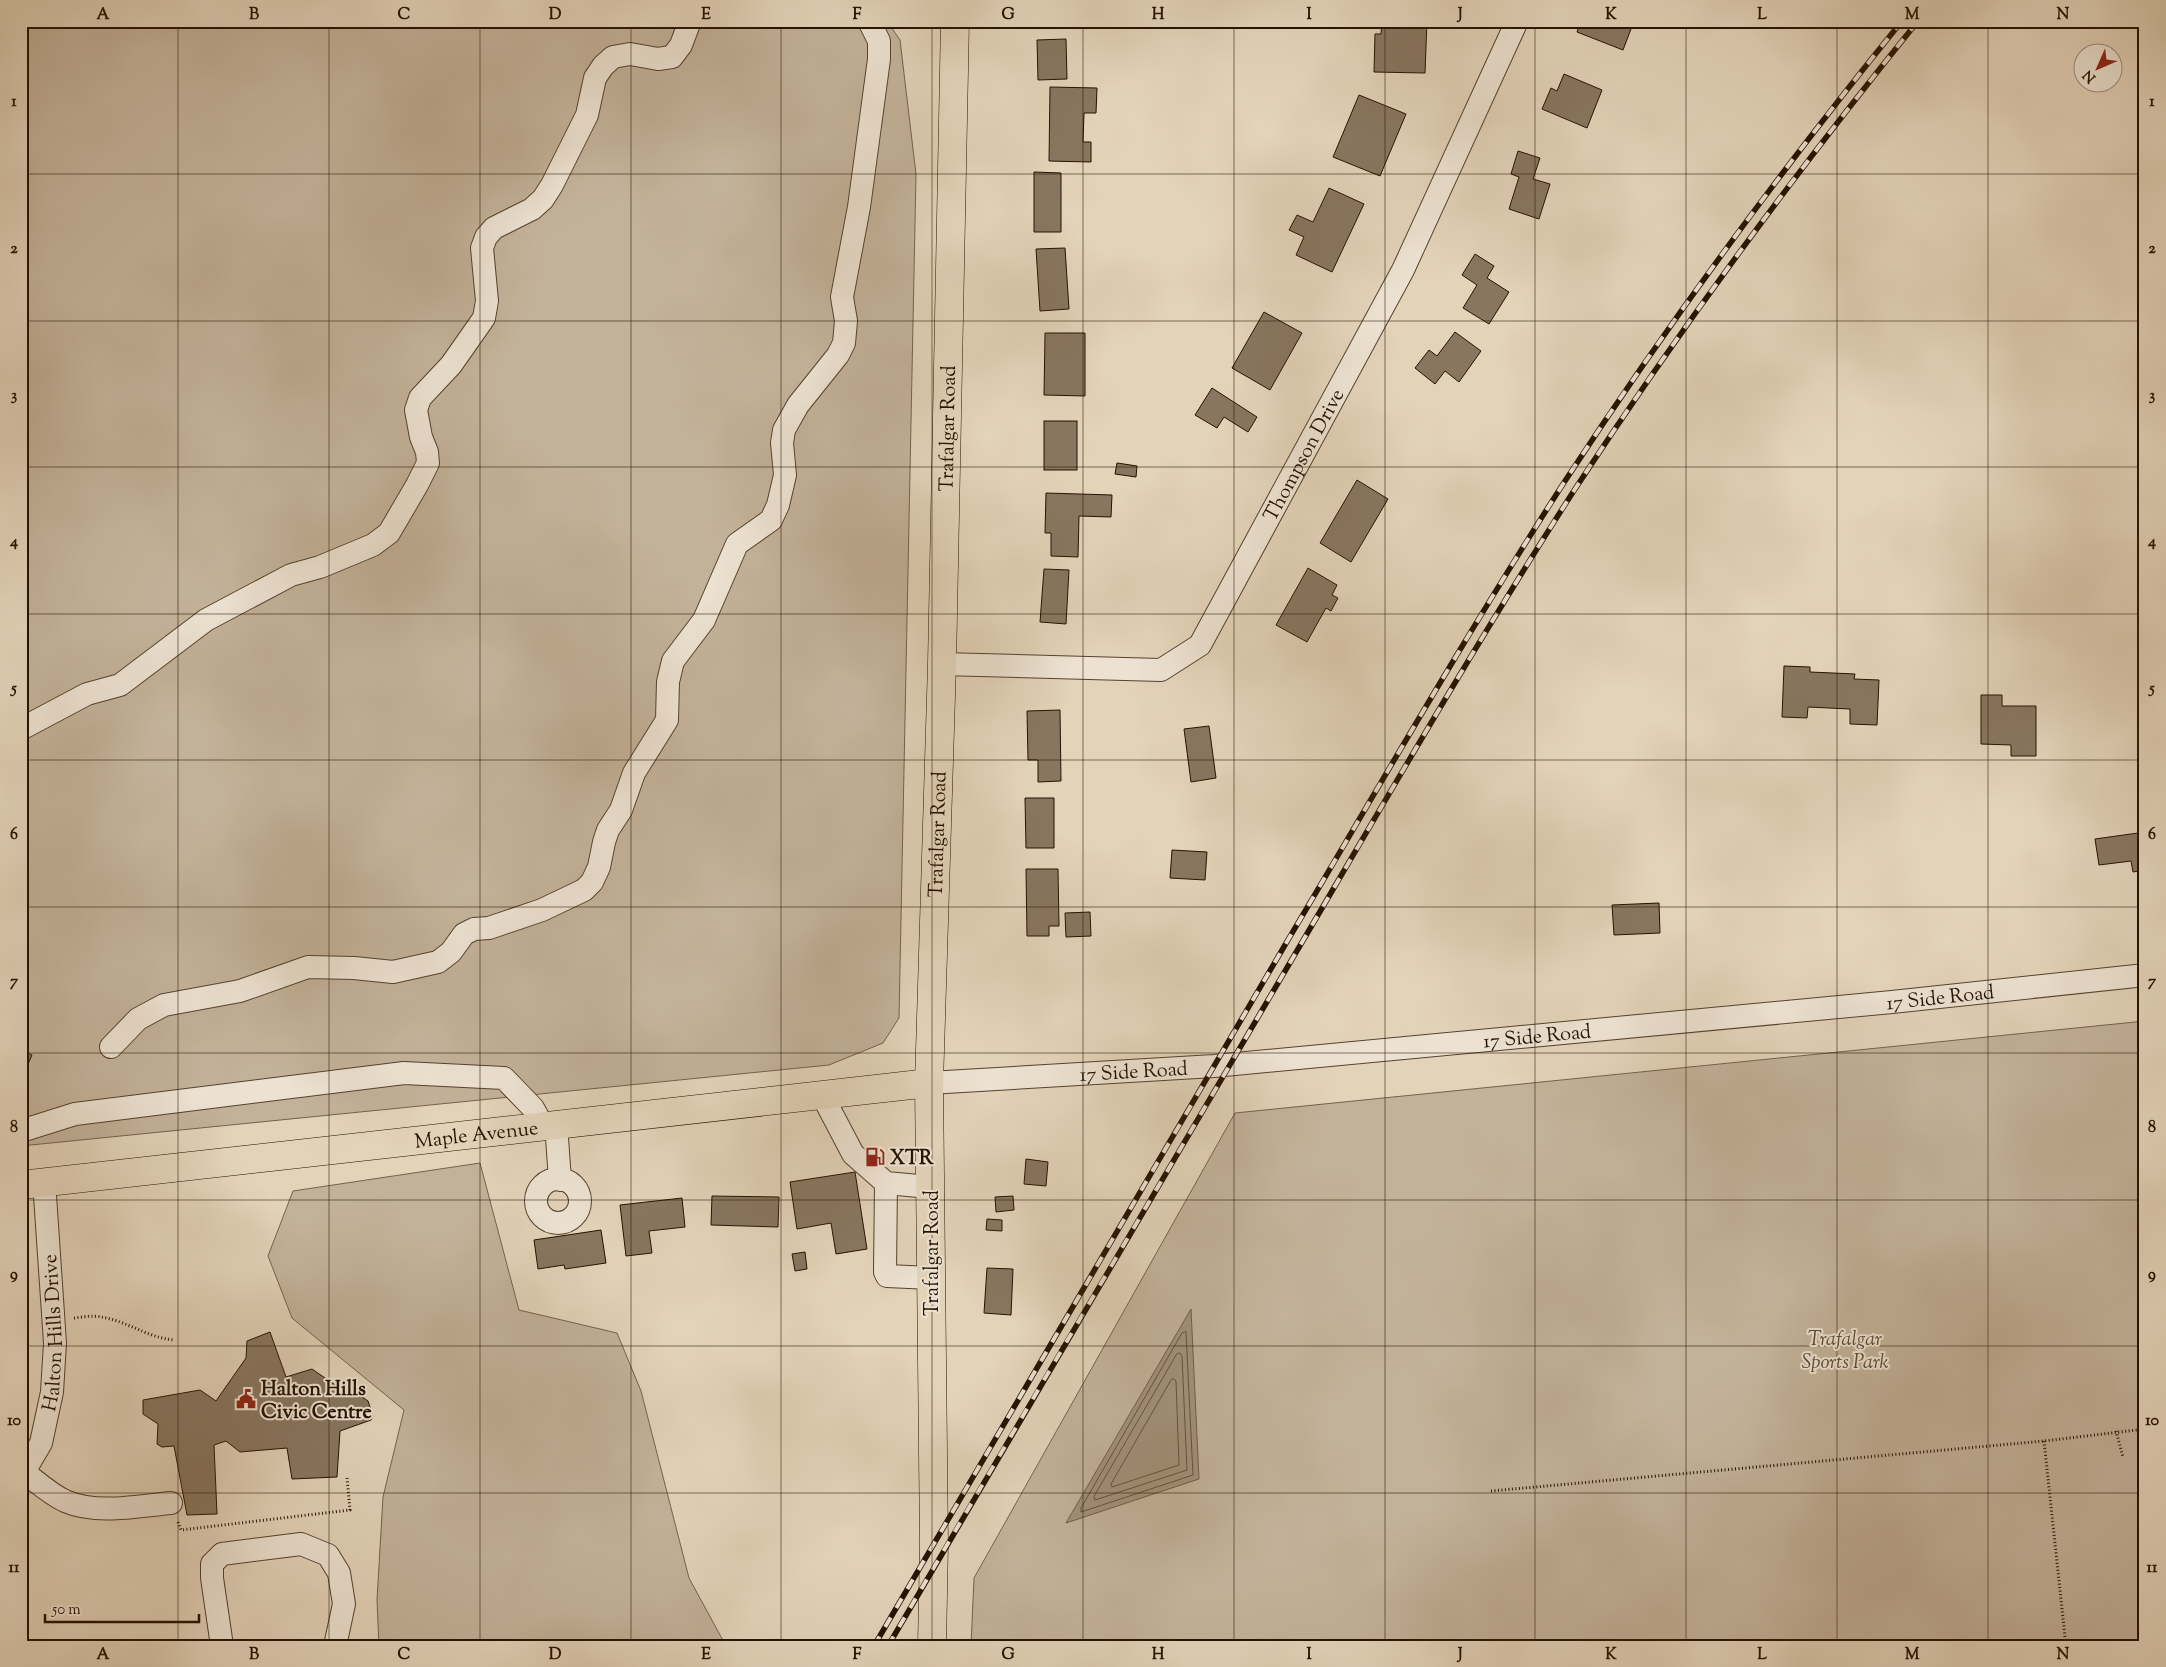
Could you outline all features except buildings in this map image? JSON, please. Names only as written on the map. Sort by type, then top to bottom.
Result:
[{"type":"main road","name":"Trafalgar Road","points":[[932,1646],[934,1544],[930,1083],[942,664],[954,21]]},
{"type":"main road","name":"Maple Avenue","points":[[33,1183],[930,1083]]},
{"type":"street","points":[[21,730],[87,694],[120,685],[206,620],[292,575],[320,567],[373,545],[389,533],[428,463],[416,410],[420,398],[451,365],[484,318],[487,301],[482,248],[486,238],[494,228],[532,208],[543,199],[587,115],[595,78],[602,66],[613,57],[630,54],[658,59],[672,57],[681,45],[690,21]]},
{"type":"street","points":[[111,1047],[138,1019],[164,1005],[240,991],[308,967],[354,968],[393,972],[438,962],[450,952],[464,934],[474,929],[489,928],[542,910],[584,890],[592,882],[599,867],[608,830],[621,810],[634,773],[667,720],[668,682],[673,661],[704,620],[737,544],[771,520],[778,505],[785,475],[782,443],[784,430],[798,405],[838,355],[844,343],[846,321],[842,297],[859,206],[879,59],[879,41],[869,21]]},
{"type":"street","name":"Thompson Drive","points":[[942,664],[1160,670],[1200,645],[1404,270],[1517,21]]},
{"type":"street","name":"17 Side Road","points":[[930,1083],[1214,1066],[1892,1002],[2145,975]]},
{"type":"street","points":[[21,1131],[75,1114],[404,1073],[504,1078],[550,1125],[560,1180]]},
{"type":"street","points":[[822,1095],[853,1154],[886,1183],[930,1187]]},
{"type":"street","name":"Halton Hills Drive","points":[[22,1475],[41,1443],[52,1392],[55,1343],[54,1319],[33,1183]]},
{"type":"street","points":[[886,1183],[885,1272],[887,1276],[931,1278]]},
{"type":"street","points":[[22,1475],[64,1501],[79,1505],[110,1509],[171,1504]]},
{"type":"street","points":[[222,1646],[212,1578],[212,1564],[222,1554],[301,1544],[328,1555],[339,1573],[344,1604],[335,1646]]},
{"type":"path","points":[[54,1319],[100,1316],[123,1323],[159,1339],[175,1340]]},
{"type":"path","points":[[1491,1491],[2044,1441],[2145,1428]]},
{"type":"path","points":[[2116,1431],[2123,1456]]},
{"type":"path","points":[[2044,1441],[2066,1646]]},
{"type":"path","points":[[171,1504],[181,1530],[350,1510],[347,1478]]},
{"type":"green space","points":[[21,21],[887,21],[900,40],[916,174],[899,1018],[883,1043],[829,1065],[21,1146]]},
{"type":"green space","name":"Trafalgar Sports Park","points":[[2145,1021],[2145,1646],[971,1646],[974,1578],[1235,1113]]},
{"type":"green space","points":[[480,1163],[519,1310],[617,1333],[641,1391],[689,1578],[726,1646],[379,1646],[377,1600],[383,1497],[404,1410],[292,1318],[268,1256],[293,1191]]},
{"type":"water","points":[[1191,1309],[1199,1479],[1066,1523]]},
{"type":"railway","points":[[874,1646],[1388,770],[1565,481],[1645,363],[1728,247],[1813,133],[1902,21]]},
{"type":"railway","points":[[888,1646],[1425,732],[1575,489],[1656,369],[1740,251],[1918,21]]},
{"type":"place","name":"XTR","points":[[875,1157]]},
{"type":"place","name":"Halton Hills Civic Centre","points":[[246,1399]]}]
